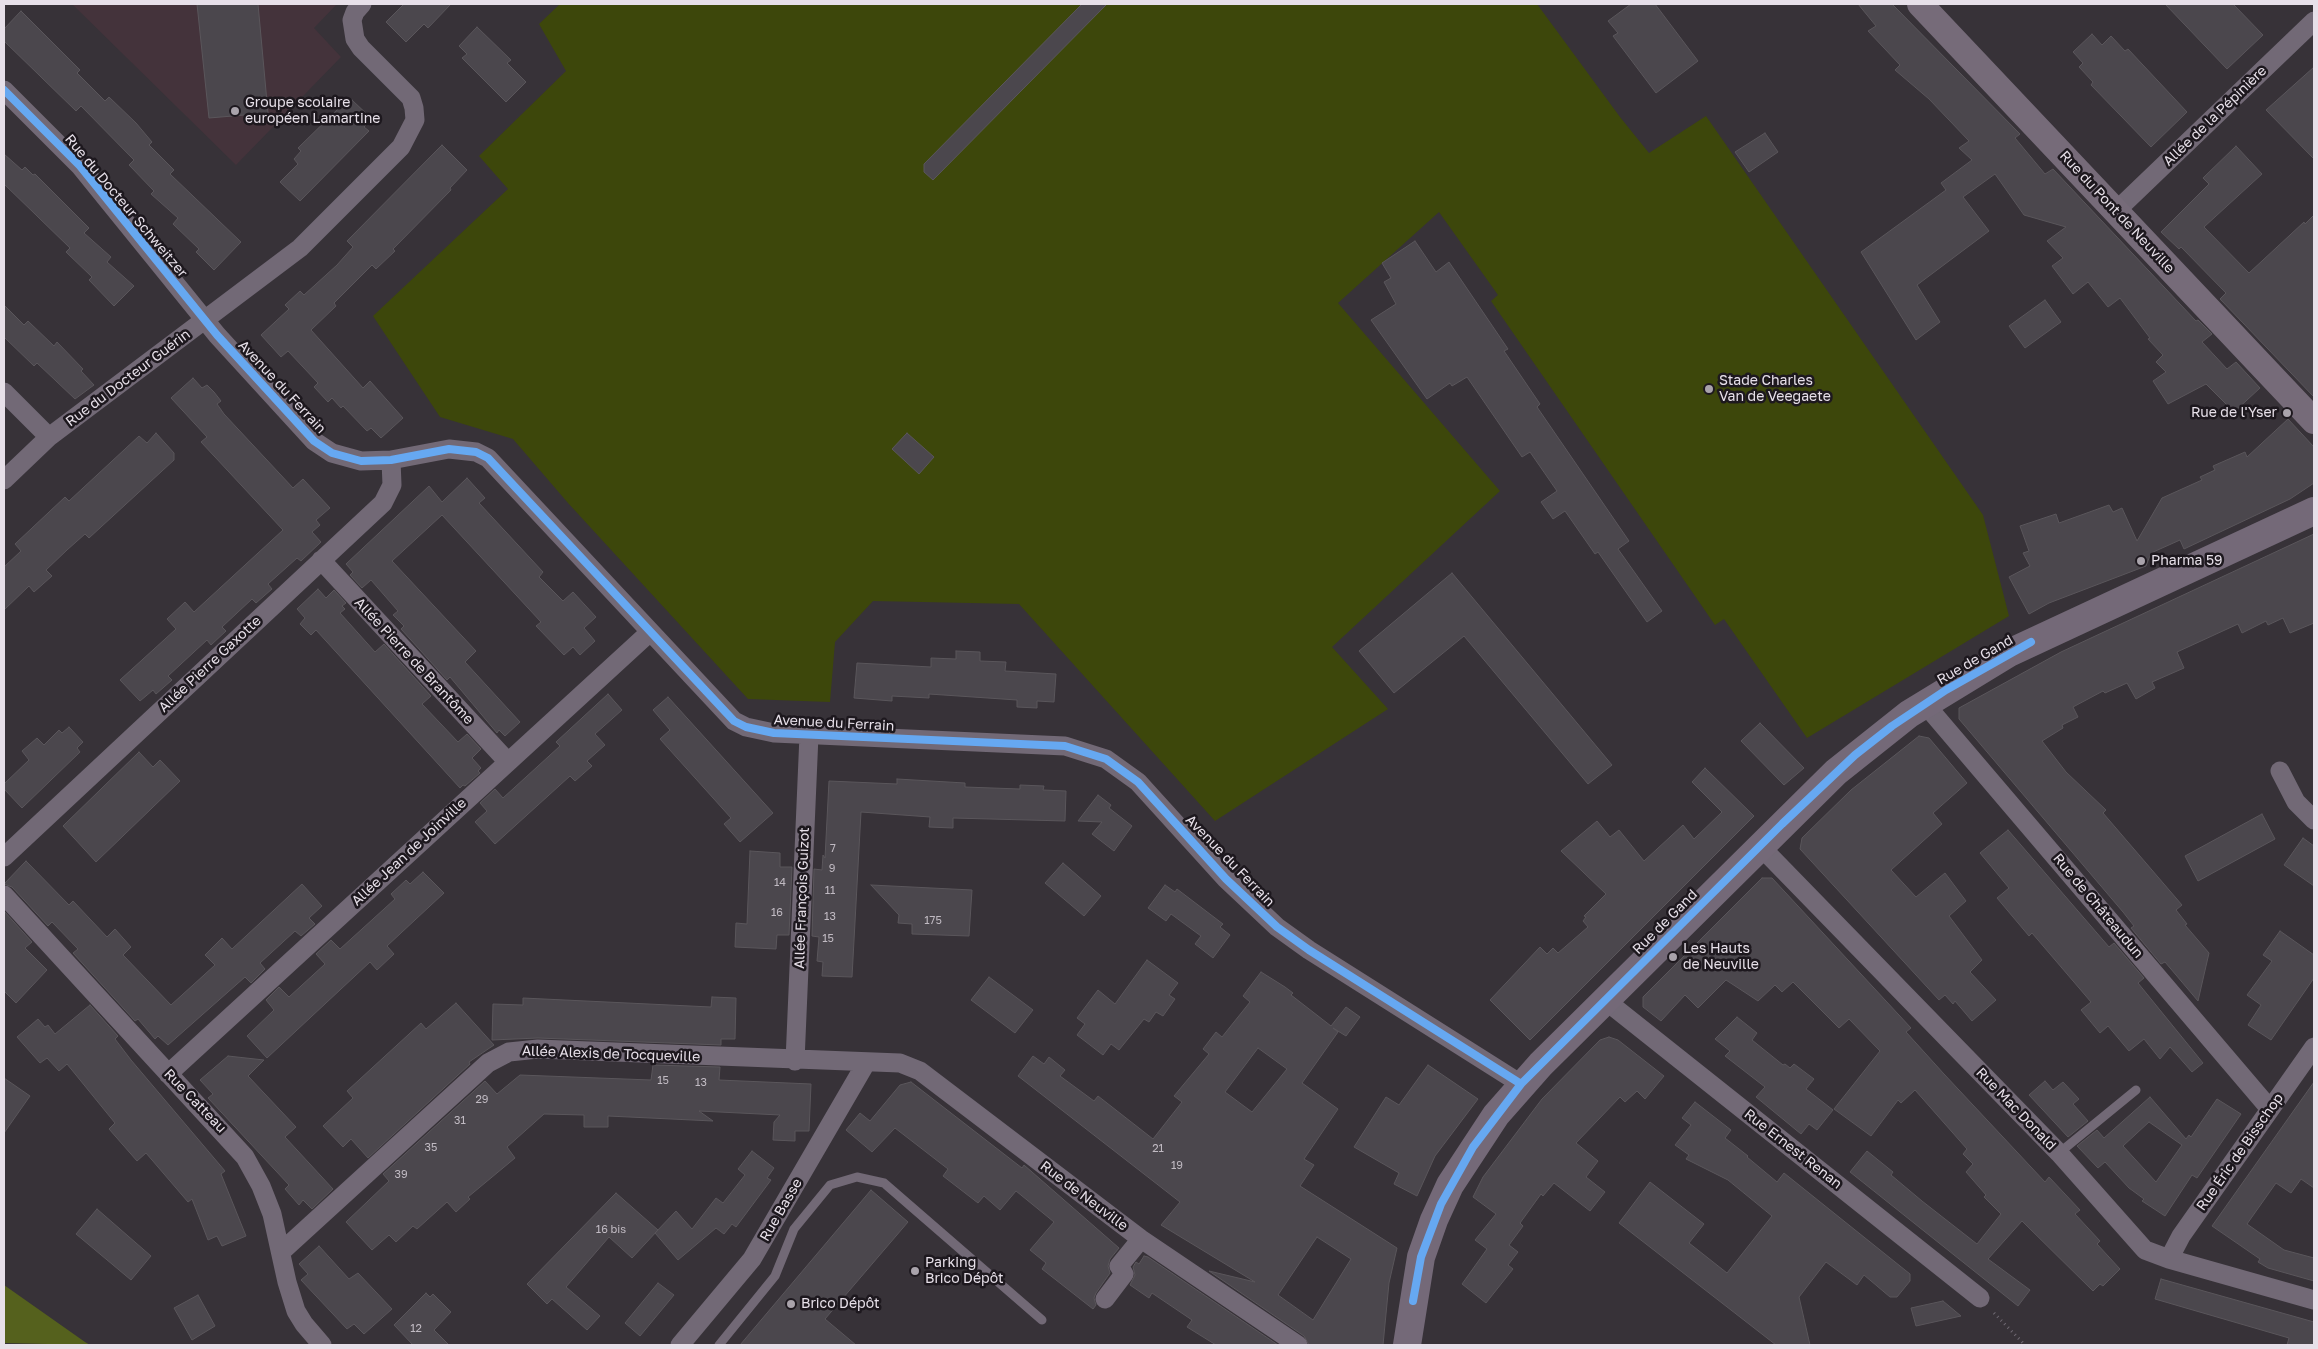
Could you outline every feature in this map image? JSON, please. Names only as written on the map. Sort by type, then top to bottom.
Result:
[{"type":"main road","name":"Rue du Pont de Neuville","points":[[1920,4],[2314,421]]},
{"type":"main road","name":"Rue de Gand","points":[[1407,1345],[1421,1257],[1441,1204],[1473,1147],[1521,1084],[1760,846],[1855,755],[1925,704],[1987,665],[2048,633],[2314,511]]},
{"type":"street","name":"Rue du Docteur Guérin","points":[[4,480],[49,437],[313,238],[401,146],[414,120],[414,108],[411,98],[361,48],[355,39],[352,20],[355,12],[362,4]]},
{"type":"street","name":"Allée de la Pépinière","points":[[2116,211],[2314,21]]},
{"type":"street","name":"Rue du Docteur Schweitzer","points":[[4,90],[80,166],[205,320]]},
{"type":"street","name":"Avenue du Ferrain","points":[[205,320],[314,441],[332,453],[361,461],[391,460],[449,449],[476,452],[488,458],[734,722],[759,731],[809,735],[1050,745],[1079,750],[1106,760],[1119,766],[1138,782],[1226,879],[1277,927],[1309,950],[1521,1084]]},
{"type":"street","points":[[4,392],[49,437]]},
{"type":"street","name":"Allée Pierre Gaxotte","points":[[4,857],[383,504],[392,485],[391,460]]},
{"type":"street","name":"Allée Pierre de Brantôme","points":[[321,560],[508,762]]},
{"type":"street","name":"Allée Jean de Joinville","points":[[168,1074],[650,632]]},
{"type":"street","name":"Rue de Châteaudun","points":[[1925,704],[2270,1109]]},
{"type":"street","name":"Allée François Guizot","points":[[795,1061],[809,735]]},
{"type":"street","points":[[2280,771],[2296,802],[2314,820]]},
{"type":"street","name":"Rue Mac Donald","points":[[1760,846],[2059,1153],[2145,1250],[2169,1259],[2314,1300]]},
{"type":"street","name":"Rue Catteau","points":[[4,895],[168,1074],[233,1141],[253,1168],[272,1214],[296,1311],[304,1324],[322,1345]]},
{"type":"street","name":"Rue Ernest Renan","points":[[1605,1000],[1980,1298]]},
{"type":"street","name":"Rue Éric de Bisschop","points":[[2169,1259],[2181,1236],[2314,1047]]},
{"type":"street","name":"Allée Alexis de Tocqueville","points":[[281,1252],[488,1063],[509,1052],[538,1049],[866,1063]]},
{"type":"street","name":"Rue de Neuville","points":[[866,1063],[900,1063],[920,1071],[1141,1239],[1298,1345]]},
{"type":"street","name":"Rue Basse","points":[[680,1345],[752,1259],[866,1063]]},
{"type":"street","points":[[1105,1299],[1124,1274],[1119,1266],[1141,1239]]},
{"type":"lane","points":[[2059,1153],[2136,1090]]},
{"type":"lane","points":[[719,1345],[775,1276],[794,1229],[830,1185],[857,1177],[884,1183],[1042,1320]]},
{"type":"path","points":[[1980,1298],[2025,1345]]},
{"type":"shaded area","name":"Groupe scolaire européen Lamartine","points":[[72,4],[337,4],[314,28],[341,57],[236,165]]},
{"type":"green space","points":[[560,4],[1537,4],[1620,117],[1649,153],[1706,116],[1983,515],[2009,616],[1807,738],[1724,619],[1715,625],[1491,301],[1498,295],[1439,212],[1338,303],[1500,491],[1332,647],[1388,709],[1215,821],[1019,604],[873,601],[835,642],[830,702],[748,699],[568,503],[513,439],[440,417],[373,316],[508,189],[479,156],[566,71],[539,24]]},
{"type":"green space","points":[[4,1285],[85,1342],[90,1345],[4,1343]]},
{"type":"building","points":[[197,4],[258,4],[268,113],[209,118]]},
{"type":"building","points":[[404,4],[451,4],[428,28],[424,24],[406,42],[386,22]]},
{"type":"building","points":[[1082,4],[1107,4],[933,180],[924,172],[924,164]]},
{"type":"building","points":[[1631,4],[1655,4],[1698,61],[1656,93],[1613,36],[1618,33],[1608,21]]},
{"type":"building","points":[[1858,4],[1892,4],[2020,134],[2015,138],[2045,174],[2053,169],[2196,321],[2198,320],[2212,334],[2202,342],[2227,369],[2236,362],[2260,388],[2234,412],[2206,384],[2168,404],[2153,381],[2166,372],[2156,362],[2163,355],[2148,339],[2150,338],[2120,298],[2108,307],[2088,282],[2073,294],[2052,266],[2063,258],[2047,241],[2066,227],[2024,215],[1995,174],[1963,197],[1989,231],[1917,285],[1940,322],[1916,340],[1861,252],[1946,190],[1941,183],[1972,160],[1959,148],[1969,141],[1929,99],[1895,70],[1900,65],[1868,31],[1876,26]]},
{"type":"building","points":[[2165,4],[2233,4],[2263,35],[2227,69]]},
{"type":"building","points":[[21,11],[80,70],[77,73],[105,101],[109,97],[136,123],[152,142],[149,145],[174,170],[170,174],[241,242],[214,270],[196,252],[199,249],[173,224],[178,218],[151,194],[154,191],[129,165],[134,160],[81,106],[76,111],[4,41],[4,29]]},
{"type":"building","points":[[477,27],[511,60],[507,63],[526,82],[506,102],[462,58],[467,54],[459,46]]},
{"type":"building","points":[[2092,34],[2102,45],[2111,36],[2125,51],[2128,49],[2187,112],[2151,147],[2091,85],[2093,82],[2079,67],[2083,63],[2073,52]]},
{"type":"building","points":[[2314,67],[2314,159],[2266,110]]},
{"type":"building","points":[[352,100],[372,119],[364,127],[369,131],[300,201],[280,182],[298,164],[294,159],[301,151],[298,148],[342,105],[345,107]]},
{"type":"building","points":[[1765,133],[1778,152],[1749,172],[1735,152]]},
{"type":"building","points":[[442,145],[467,170],[450,188],[451,190],[393,249],[395,251],[376,269],[372,265],[334,303],[336,306],[311,330],[363,388],[370,381],[403,418],[381,438],[371,428],[367,431],[343,406],[341,408],[332,398],[328,402],[314,387],[318,383],[288,351],[281,357],[261,335],[289,309],[285,305],[300,291],[304,295],[337,265],[353,247],[347,241]]},
{"type":"building","points":[[2236,146],[2262,174],[2204,227],[2249,273],[2314,215],[2314,397],[2220,299],[2226,293],[2181,247],[2179,249],[2161,232],[2209,184],[2203,178]]},
{"type":"building","points":[[4,154],[22,170],[25,167],[33,175],[35,174],[89,228],[84,233],[111,257],[107,262],[134,286],[114,306],[89,280],[92,277],[66,252],[70,248],[4,184]]},
{"type":"building","points":[[1415,241],[1436,272],[1449,262],[1508,349],[1504,351],[1540,404],[1537,407],[1629,541],[1618,549],[1662,611],[1647,622],[1598,552],[1595,554],[1565,511],[1553,519],[1541,502],[1557,491],[1530,452],[1522,457],[1467,377],[1452,386],[1450,383],[1427,399],[1371,320],[1396,304],[1384,282],[1391,278],[1382,263]]},
{"type":"building","points":[[2045,300],[2061,322],[2025,348],[2009,326]]},
{"type":"building","points":[[4,305],[24,325],[28,321],[54,346],[57,342],[83,369],[81,371],[94,385],[75,399],[37,363],[34,366],[4,337]]},
{"type":"building","points":[[193,378],[202,388],[207,385],[214,392],[221,401],[217,404],[224,414],[293,488],[303,479],[330,508],[316,520],[320,525],[312,532],[321,542],[301,561],[297,558],[268,584],[272,589],[256,603],[252,599],[222,627],[226,631],[211,645],[207,640],[168,676],[172,680],[156,694],[153,690],[140,701],[120,680],[176,629],[167,619],[185,602],[194,612],[283,530],[201,442],[207,437],[171,398]]},
{"type":"building","points":[[2288,419],[2314,447],[2314,483],[2290,499],[2184,549],[2180,540],[2151,553],[2146,566],[2049,603],[2029,614],[2009,577],[2030,566],[2023,553],[2029,551],[2020,526],[2056,514],[2059,523],[2109,505],[2113,512],[2122,508],[2137,541],[2162,498],[2202,480],[2200,477],[2215,470],[2213,466],[2245,452],[2247,457]]},
{"type":"building","points":[[156,433],[174,453],[174,460],[89,538],[85,534],[67,550],[46,570],[52,576],[34,592],[29,586],[4,610],[4,567],[21,551],[15,544],[65,497],[69,501],[139,436],[147,443]]},
{"type":"building","points":[[907,433],[934,457],[919,474],[892,449]]},
{"type":"building","points":[[467,478],[485,498],[479,503],[543,572],[539,577],[563,601],[573,592],[596,617],[584,628],[595,641],[580,655],[573,647],[564,655],[536,626],[541,622],[442,515],[392,561],[476,651],[465,662],[520,722],[505,736],[499,730],[497,733],[450,677],[447,680],[401,629],[404,626],[393,615],[398,611],[371,580],[362,588],[350,575],[353,572],[346,564],[429,486],[442,502]]},
{"type":"building","points":[[2314,534],[2314,623],[2290,633],[2283,618],[2268,625],[2266,621],[2242,633],[2238,624],[2177,652],[2184,668],[2152,682],[2155,688],[2136,699],[2127,683],[2105,693],[2103,691],[2073,707],[2078,717],[2062,725],[2063,728],[2042,741],[2066,772],[2106,810],[2103,813],[2182,905],[2176,910],[2187,924],[2185,925],[2209,953],[2198,1001],[2165,962],[2161,964],[2131,928],[2134,926],[2123,912],[1959,719],[1959,708],[2061,652]]},
{"type":"building","points":[[1452,573],[1612,765],[1588,784],[1464,636],[1394,693],[1359,651]]},
{"type":"building","points":[[318,589],[326,598],[334,590],[346,603],[342,606],[345,609],[340,613],[375,652],[384,644],[431,696],[422,704],[458,742],[467,734],[481,749],[472,758],[481,768],[478,771],[480,773],[465,786],[463,785],[460,788],[316,630],[311,635],[300,624],[305,618],[297,609]]},
{"type":"building","points":[[956,651],[980,652],[980,661],[1006,662],[1005,671],[1056,674],[1054,702],[1037,701],[1037,708],[1017,707],[1017,700],[929,694],[929,698],[892,696],[892,701],[854,698],[857,663],[931,667],[931,658],[956,659]]},
{"type":"building","points":[[608,694],[622,710],[595,734],[605,745],[587,761],[592,766],[575,781],[570,776],[495,844],[475,822],[487,811],[480,803],[495,789],[503,798],[560,746],[556,742]]},
{"type":"building","points":[[668,697],[773,813],[740,842],[724,824],[731,818],[660,739],[670,730],[653,710]]},
{"type":"building","points":[[1760,723],[1804,768],[1784,785],[1741,741]]},
{"type":"building","points":[[69,727],[83,742],[77,748],[80,752],[22,808],[4,789],[4,784],[29,760],[22,751],[37,738],[44,745],[59,730],[62,733]]},
{"type":"building","points":[[1919,736],[1929,738],[1967,783],[1933,813],[1942,824],[1891,870],[1916,897],[1945,873],[1966,901],[1949,916],[1982,960],[1970,972],[1996,1000],[1972,1021],[1955,1001],[1953,1004],[1945,995],[1939,1000],[1800,849],[1802,838],[1851,790]]},
{"type":"building","points":[[139,752],[153,767],[160,760],[180,781],[96,862],[63,826]]},
{"type":"building","points":[[1705,768],[1754,816],[1530,1040],[1490,1000],[1540,947],[1547,954],[1553,948],[1558,953],[1588,927],[1583,921],[1586,917],[1584,916],[1606,894],[1561,851],[1597,821],[1610,837],[1619,830],[1644,861],[1683,825],[1694,839],[1722,812],[1692,782]]},
{"type":"building","points":[[897,779],[965,783],[965,787],[1020,789],[1020,785],[1044,786],[1043,790],[1066,791],[1065,821],[953,818],[953,828],[929,827],[930,817],[861,812],[852,977],[822,976],[823,962],[817,961],[819,937],[812,936],[814,869],[822,870],[823,855],[825,858],[829,781],[897,784]]},
{"type":"building","points":[[1098,795],[1111,805],[1109,808],[1132,826],[1114,851],[1092,834],[1102,822],[1078,821]]},
{"type":"building","points":[[2262,814],[2275,839],[2198,881],[2185,856]]},
{"type":"building","points":[[2008,830],[2109,947],[2114,943],[2144,978],[2138,983],[2203,1063],[2192,1072],[2170,1047],[2160,1059],[2144,1039],[2129,1051],[2108,1026],[2100,1033],[2081,1010],[2091,1002],[2032,933],[2029,936],[1997,898],[2009,888],[1980,853]]},
{"type":"building","points":[[2303,838],[2314,846],[2314,886],[2284,865]]},
{"type":"building","points":[[750,851],[780,853],[780,867],[792,867],[789,935],[777,935],[776,949],[735,947],[736,923],[747,924]]},
{"type":"building","points":[[26,861],[69,905],[73,901],[107,937],[115,929],[131,947],[123,955],[171,1005],[215,965],[205,955],[222,938],[232,949],[302,884],[322,906],[309,918],[315,924],[301,936],[295,931],[260,963],[265,969],[251,983],[245,977],[168,1045],[158,1036],[155,1039],[138,1019],[135,1021],[73,953],[78,949],[52,922],[48,926],[12,887],[4,884]]},
{"type":"building","points":[[1063,863],[1101,896],[1084,916],[1045,883]]},
{"type":"building","points":[[423,872],[444,893],[387,946],[394,954],[377,970],[370,962],[267,1058],[247,1036],[274,1010],[266,1000],[279,987],[289,997],[325,964],[316,954],[331,940],[340,949],[395,899],[391,894],[406,880],[410,884]]},
{"type":"building","points":[[1762,878],[1772,878],[1911,1028],[1906,1032],[1944,1074],[2045,1182],[2049,1177],[2080,1210],[2075,1214],[2100,1241],[2097,1244],[2120,1269],[2103,1286],[2100,1284],[2093,1291],[2022,1221],[1988,1259],[2030,1290],[2018,1306],[1850,1172],[1867,1151],[1893,1172],[1891,1175],[1977,1244],[2001,1214],[1984,1197],[1986,1195],[1966,1172],[1973,1164],[1963,1154],[1967,1149],[1915,1090],[1901,1103],[1898,1100],[1871,1136],[1834,1109],[1880,1051],[1849,1019],[1839,1028],[1793,982],[1782,992],[1775,985],[1758,1001],[1726,980],[1698,1008],[1685,995],[1661,1021],[1643,1007],[1643,997]]},
{"type":"building","points":[[871,885],[972,890],[969,936],[912,934],[912,924],[898,923],[899,915]]},
{"type":"building","points":[[1165,885],[1175,892],[1177,889],[1223,924],[1220,927],[1230,935],[1213,958],[1195,944],[1201,936],[1171,914],[1166,921],[1148,908]]},
{"type":"building","points":[[4,911],[32,942],[25,948],[47,970],[16,1003],[4,991]]},
{"type":"building","points":[[2280,931],[2314,955],[2314,978],[2271,1040],[2248,1025],[2261,1005],[2247,995],[2272,961],[2263,955]]},
{"type":"building","points":[[1147,960],[1178,983],[1169,995],[1175,999],[1163,1016],[1156,1012],[1149,1022],[1144,1019],[1119,1050],[1111,1044],[1103,1055],[1077,1035],[1085,1024],[1077,1018],[1098,990],[1115,1004]]},
{"type":"building","points":[[1261,972],[1293,993],[1291,995],[1331,1026],[1346,1007],[1360,1017],[1346,1036],[1333,1028],[1338,1032],[1302,1083],[1338,1109],[1304,1159],[1314,1165],[1300,1186],[1397,1248],[1389,1283],[1383,1345],[1309,1345],[1304,1336],[1209,1271],[1255,1282],[1161,1225],[1180,1202],[1018,1076],[1033,1056],[1044,1064],[1049,1057],[1065,1070],[1060,1076],[1094,1101],[1098,1096],[1153,1139],[1182,1102],[1174,1096],[1209,1054],[1203,1049],[1216,1032],[1222,1037],[1250,1002],[1243,996]],"holes":[[[1258,1048],[1287,1069],[1252,1112],[1225,1092]],[[1317,1237],[1351,1259],[1313,1320],[1278,1295]]]},
{"type":"building","points":[[989,977],[1033,1010],[1015,1033],[971,1000]]},
{"type":"building","points":[[712,997],[736,998],[735,1039],[721,1039],[721,1045],[538,1038],[492,1040],[493,1004],[523,1005],[523,998],[711,1007]]},
{"type":"building","points":[[456,1003],[494,1045],[469,1062],[470,1064],[368,1158],[351,1139],[343,1147],[323,1126],[353,1098],[347,1091],[421,1023],[426,1029]]},
{"type":"building","points":[[90,1005],[118,1036],[115,1039],[131,1060],[225,1171],[221,1174],[246,1236],[222,1246],[217,1236],[208,1240],[192,1199],[188,1202],[146,1153],[137,1161],[109,1129],[115,1123],[67,1064],[59,1071],[47,1058],[40,1063],[17,1037],[38,1019],[45,1027],[48,1025],[55,1034]]},
{"type":"building","points":[[1737,1017],[1757,1033],[1752,1040],[1783,1065],[1785,1064],[1790,1068],[1794,1064],[1814,1079],[1806,1089],[1833,1110],[1817,1130],[1809,1124],[1801,1134],[1756,1097],[1765,1087],[1725,1056],[1730,1051],[1715,1039]]},
{"type":"building","points":[[1609,1037],[1618,1040],[1664,1076],[1645,1099],[1637,1091],[1625,1102],[1620,1097],[1576,1143],[1598,1161],[1586,1177],[1605,1192],[1590,1211],[1554,1183],[1543,1196],[1541,1194],[1520,1223],[1523,1226],[1509,1245],[1518,1252],[1508,1265],[1513,1269],[1486,1303],[1462,1284],[1487,1249],[1475,1240],[1496,1214],[1473,1197],[1483,1177],[1542,1099],[1600,1040]]},
{"type":"building","points":[[228,1056],[264,1060],[248,1076],[296,1127],[285,1137],[333,1189],[312,1209],[303,1200],[299,1205],[285,1189],[289,1185],[208,1098],[213,1094],[200,1080]]},
{"type":"building","points":[[653,1065],[720,1067],[719,1080],[811,1084],[809,1131],[795,1131],[795,1141],[773,1140],[774,1122],[780,1115],[699,1111],[713,1121],[608,1116],[608,1127],[584,1127],[584,1115],[544,1114],[507,1147],[515,1158],[468,1197],[470,1199],[456,1212],[447,1202],[417,1229],[413,1226],[396,1242],[389,1235],[372,1250],[346,1222],[389,1181],[383,1174],[485,1081],[497,1094],[520,1075],[651,1080]]},
{"type":"building","points":[[1428,1065],[1478,1099],[1435,1156],[1417,1196],[1394,1184],[1399,1173],[1354,1147],[1386,1097],[1399,1105]]},
{"type":"building","points":[[4,1078],[30,1096],[4,1133]]},
{"type":"building","points":[[2045,1081],[2053,1090],[2063,1082],[2079,1099],[2073,1104],[2088,1121],[2068,1137],[2029,1095]]},
{"type":"building","points":[[911,1082],[1022,1168],[1024,1165],[1119,1248],[1110,1259],[1108,1266],[1110,1273],[1096,1293],[1094,1298],[1096,1305],[1093,1309],[1042,1269],[1046,1263],[1030,1250],[1054,1222],[1016,1191],[1000,1210],[984,1196],[978,1203],[943,1176],[948,1169],[895,1128],[872,1152],[846,1130],[860,1113],[870,1121],[900,1085]]},
{"type":"building","points":[[2314,1082],[2314,1188],[2301,1179],[2291,1193],[2276,1183],[2247,1224],[2284,1250],[2314,1258],[2314,1281],[2268,1268],[2258,1262],[2260,1259],[2212,1226]]},
{"type":"building","points":[[2150,1097],[2186,1139],[2189,1135],[2191,1137],[2217,1099],[2241,1114],[2197,1178],[2192,1175],[2165,1216],[2142,1201],[2144,1199],[2129,1188],[2105,1162],[2098,1168],[2077,1146],[2097,1130],[2104,1138]],"holes":[[[2149,1122],[2182,1145],[2156,1182],[2123,1146]]]},
{"type":"building","points":[[1695,1102],[1731,1130],[1725,1138],[1777,1182],[1784,1173],[1910,1274],[1910,1281],[1897,1297],[1890,1297],[1864,1275],[1857,1285],[1826,1262],[1799,1297],[1810,1345],[1776,1345],[1619,1223],[1650,1182],[1704,1224],[1689,1243],[1727,1273],[1772,1216],[1728,1180],[1686,1159],[1689,1155],[1675,1145],[1691,1125],[1682,1118]]},
{"type":"building","points":[[752,1151],[774,1168],[767,1178],[771,1180],[736,1227],[732,1224],[724,1234],[716,1228],[678,1260],[655,1233],[676,1211],[692,1229],[716,1198],[723,1203],[745,1175],[738,1169]]},
{"type":"building","points":[[871,1190],[908,1222],[825,1319],[856,1345],[740,1345]]},
{"type":"building","points":[[616,1193],[658,1230],[632,1258],[609,1237],[566,1287],[600,1316],[587,1330],[552,1299],[547,1304],[527,1284]]},
{"type":"building","points":[[97,1209],[151,1256],[131,1280],[76,1234]]},
{"type":"building","points":[[319,1246],[349,1279],[358,1273],[392,1309],[364,1334],[354,1324],[347,1329],[301,1280],[308,1274],[299,1264]]},
{"type":"building","points":[[1144,1256],[1278,1345],[1216,1345],[1187,1327],[1192,1320],[1152,1293],[1149,1298],[1130,1285],[1135,1275],[1133,1267],[1136,1262],[1139,1264]]},
{"type":"building","points":[[2161,1279],[2314,1322],[2314,1345],[2287,1345],[2289,1338],[2155,1299]]},
{"type":"building","points":[[658,1283],[674,1295],[640,1336],[625,1323]]},
{"type":"building","points":[[426,1293],[430,1297],[433,1294],[451,1312],[434,1330],[449,1345],[413,1345],[394,1325]]},
{"type":"building","points":[[198,1295],[215,1326],[192,1340],[174,1308]]},
{"type":"building","points":[[1943,1301],[1961,1316],[1916,1326],[1911,1308]]},
{"type":"cycle path","points":[[4,90],[80,166],[217,335],[314,441],[332,453],[361,461],[391,460],[449,449],[476,452],[488,458],[734,721],[746,727],[774,733],[1065,746],[1106,759],[1138,782],[1226,879],[1277,927],[1309,950],[1521,1084]]},
{"type":"cycle path","points":[[1413,1301],[1421,1257],[1441,1204],[1473,1147],[1521,1084],[1782,824],[1855,755],[1892,726],[1946,690],[2031,642]]},
{"type":"place","name":"Groupe scolaire européen Lamartine","points":[[235,111]]},
{"type":"place","name":"Stade Charles Van de Veegaete","points":[[1709,389]]},
{"type":"place","name":"Rue de l'Yser","points":[[2287,413]]},
{"type":"place","name":"Pharma 59","points":[[2141,561]]},
{"type":"place","name":"Les Hauts de Neuville","points":[[1673,957]]},
{"type":"place","name":"Parking Brico Dépôt","points":[[915,1271]]},
{"type":"place","name":"Brico Dépôt","points":[[791,1304]]}]
